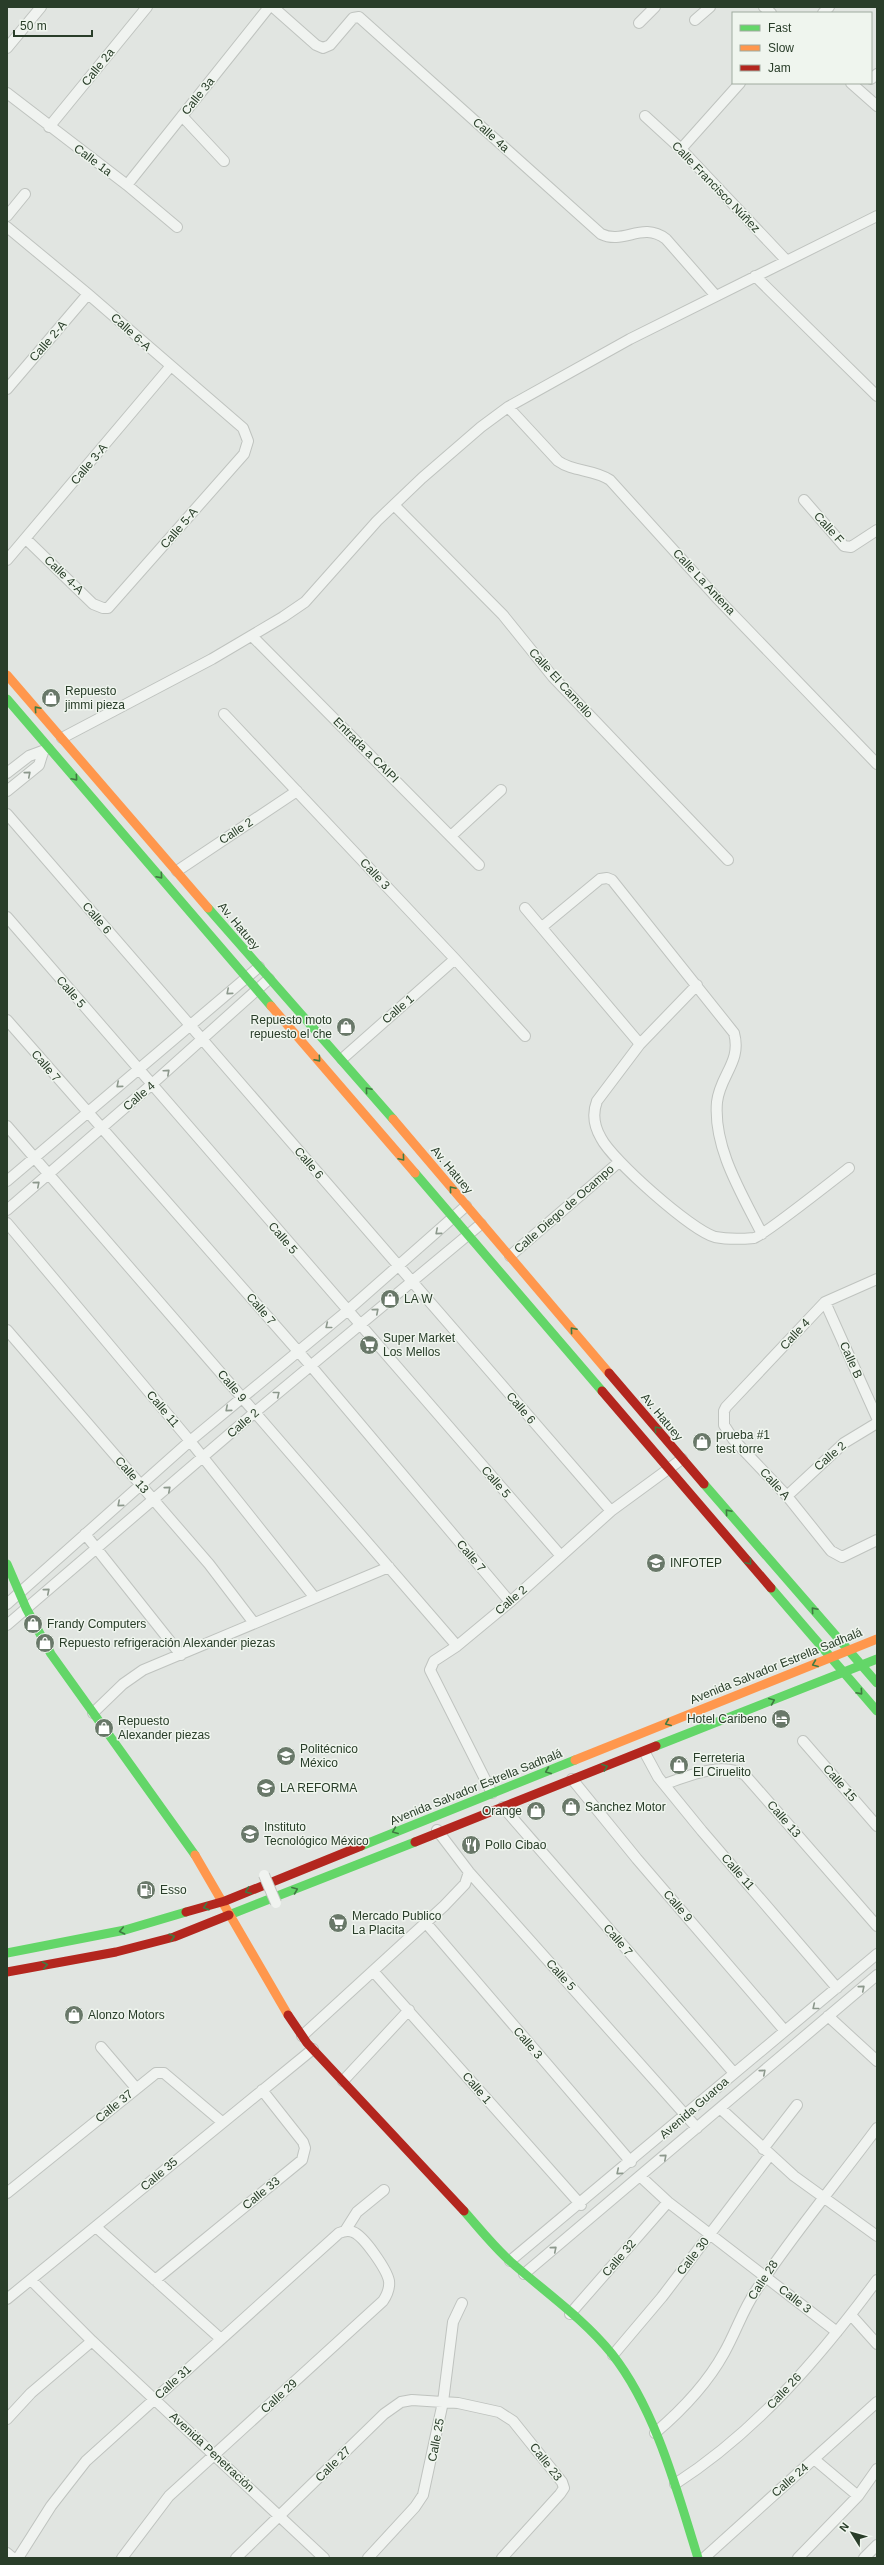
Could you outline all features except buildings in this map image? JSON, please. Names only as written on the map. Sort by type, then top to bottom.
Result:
[{"type":"main road","name":"Av. Hatuey","points":[[7,675],[258,967],[342,1059],[682,1459],[877,1683]]},
{"type":"main road","points":[[7,699],[46,750],[247,976],[877,1711]]},
{"type":"main road","points":[[7,1564],[20,1591],[26,1608],[51,1654],[147,1785],[225,1901],[265,1976],[302,2036],[510,2261],[595,2334],[613,2355],[633,2386],[656,2433],[675,2484],[698,2558]]},
{"type":"main road","name":"Avenida Salvador Estrella Sadhalá","points":[[7,1953],[125,1930],[225,1901],[877,1639]]},
{"type":"main road","points":[[7,1972],[116,1952],[174,1937],[233,1916],[438,1832],[572,1779],[645,1753],[877,1659]]},
{"type":"street","points":[[7,48],[41,7]]},
{"type":"street","name":"Calle 2a","points":[[49,127],[147,7]]},
{"type":"street","name":"Calle 3a","points":[[127,185],[269,7]]},
{"type":"street","name":"Calle 4a","points":[[273,7],[316,45],[323,48],[330,45],[353,18],[359,17],[601,234],[608,238],[647,231],[657,232],[666,239],[716,296]]},
{"type":"street","points":[[639,23],[655,7]]},
{"type":"street","points":[[695,20],[710,7]]},
{"type":"street","points":[[681,149],[739,84]]},
{"type":"street","points":[[859,85],[877,106]]},
{"type":"street","name":"Calle 1a","points":[[7,93],[49,127],[127,185],[177,227]]},
{"type":"street","points":[[182,116],[224,160]]},
{"type":"street","name":"Calle Francisco Núñez","points":[[645,116],[681,149],[786,260]]},
{"type":"street","points":[[7,216],[25,194]]},
{"type":"street","points":[[62,738],[252,636],[305,602],[394,505],[475,432],[508,407],[630,339],[877,216]]},
{"type":"street","name":"Calle 6-A","points":[[7,228],[88,294],[170,367],[243,428],[248,441]]},
{"type":"street","points":[[755,276],[877,396]]},
{"type":"street","name":"Calle 2-A","points":[[7,389],[88,294]]},
{"type":"street","name":"Calle 3-A","points":[[7,560],[170,367]]},
{"type":"street","name":"Calle La Antena","points":[[508,407],[563,465],[599,474],[610,480],[716,597],[877,764]]},
{"type":"street","name":"Calle 5-A","points":[[103,608],[113,603],[244,454],[248,441]]},
{"type":"street","name":"Calle F","points":[[804,500],[844,546],[851,547],[877,530]]},
{"type":"street","name":"Calle El Camello","points":[[394,505],[503,615],[553,678],[728,860]]},
{"type":"street","name":"Calle 4-A","points":[[26,539],[93,604],[103,608]]},
{"type":"street","name":"Entrada a CAIPI","points":[[252,636],[479,865]]},
{"type":"street","name":"Calle 3","points":[[224,714],[455,959],[525,1036]]},
{"type":"street","points":[[7,773],[29,756],[46,750]]},
{"type":"street","points":[[7,792],[39,765],[46,750]]},
{"type":"street","points":[[451,836],[501,790]]},
{"type":"street","name":"Calle 2","points":[[177,871],[296,791]]},
{"type":"street","name":"Calle 6","points":[[7,814],[611,1511]]},
{"type":"street","points":[[542,927],[600,879],[607,878],[616,885],[734,1033],[736,1054],[718,1093],[719,1136],[738,1185],[762,1234]]},
{"type":"street","points":[[525,908],[640,1044]]},
{"type":"street","name":"Calle 5","points":[[7,917],[151,1086],[561,1556]]},
{"type":"street","name":"Calle 1","points":[[342,1059],[455,959]]},
{"type":"street","name":"Calle 4","points":[[7,1181],[258,967]]},
{"type":"street","name":"Calle 4","points":[[7,1210],[151,1086],[269,979]]},
{"type":"street","points":[[697,985],[640,1044],[597,1101],[594,1110],[595,1124],[601,1140],[619,1162],[677,1214],[714,1237],[755,1238],[849,1168]]},
{"type":"street","name":"Calle 7","points":[[7,1020],[87,1113],[311,1366],[510,1602]]},
{"type":"street","name":"Calle 9","points":[[7,1126],[457,1646]]},
{"type":"street","name":"Calle Diego de Ocampo","points":[[510,1256],[619,1162]]},
{"type":"street","name":"Calle 2","points":[[7,1604],[190,1441],[241,1397],[347,1311],[466,1206]]},
{"type":"street","name":"Calle 11","points":[[7,1223],[190,1441],[315,1598]]},
{"type":"street","name":"Calle 2","points":[[7,1625],[154,1501],[254,1413],[481,1224]]},
{"type":"street","name":"Calle 4","points":[[726,1407],[825,1302],[877,1279]]},
{"type":"street","name":"Calle B","points":[[825,1302],[877,1418]]},
{"type":"street","name":"Calle 13","points":[[7,1330],[209,1564],[254,1623]]},
{"type":"street","name":"Calle A","points":[[726,1407],[724,1416],[728,1433],[787,1496],[831,1551],[839,1557],[848,1555],[877,1540]]},
{"type":"street","name":"Calle 2","points":[[787,1496],[844,1443],[877,1423]]},
{"type":"street","name":"Calle 2","points":[[492,1793],[430,1670],[434,1661],[457,1646],[510,1602],[611,1511],[682,1459]]},
{"type":"street","points":[[85,1534],[96,1550],[181,1655]]},
{"type":"street","points":[[93,1713],[115,1691],[138,1673],[389,1566]]},
{"type":"street","name":"Calle 15","points":[[804,1741],[877,1826]]},
{"type":"street","name":"Calle 11","points":[[645,1753],[652,1767],[665,1784],[837,1988]]},
{"type":"street","name":"Calle 13","points":[[665,1784],[711,1771],[731,1769],[740,1772],[750,1779],[877,1926]]},
{"type":"street","name":"Calle 9","points":[[572,1779],[637,1859],[785,2031]]},
{"type":"street","name":"Calle 7","points":[[503,1807],[734,2074]]},
{"type":"street","name":"Calle 5","points":[[431,1817],[438,1832],[469,1872],[697,2128]]},
{"type":"street","points":[[302,2036],[426,1923],[462,1888],[469,1872]]},
{"type":"street","points":[[264,1875],[276,1903]]},
{"type":"street","name":"Calle 3","points":[[426,1923],[631,2162]]},
{"type":"street","name":"Avenida Guaroa","points":[[510,2261],[581,2205],[877,1954]]},
{"type":"street","name":"Calle 1","points":[[373,1971],[581,2205]]},
{"type":"street","name":"Avenida Guaroa","points":[[524,2274],[641,2177],[877,1975]]},
{"type":"street","points":[[343,2081],[409,2010]]},
{"type":"street","points":[[828,2016],[877,2061]]},
{"type":"street","points":[[101,2047],[136,2088]]},
{"type":"street","name":"Calle 35","points":[[7,2299],[313,2049]]},
{"type":"street","name":"Calle 37","points":[[7,2193],[156,2073],[164,2073],[222,2122]]},
{"type":"street","name":"Calle 33","points":[[155,2280],[302,2160],[305,2148],[303,2142],[262,2090]]},
{"type":"street","name":"Calle 30","points":[[613,2355],[710,2235],[797,2105]]},
{"type":"street","points":[[720,2108],[766,2152],[824,2200],[877,2236]]},
{"type":"street","name":"Calle 28","points":[[656,2433],[673,2418],[713,2372],[747,2305],[765,2276],[793,2237],[824,2200],[877,2128]]},
{"type":"street","name":"Calle 3","points":[[641,2177],[668,2202],[837,2332]]},
{"type":"street","points":[[348,2231],[357,2212],[384,2190]]},
{"type":"street","name":"Calle 32","points":[[570,2314],[668,2202]]},
{"type":"street","points":[[96,2227],[221,2339]]},
{"type":"street","name":"Calle 31","points":[[18,2558],[51,2506],[86,2461],[339,2233],[348,2231]]},
{"type":"street","name":"Calle 29","points":[[122,2558],[169,2496],[387,2296],[389,2281],[384,2270],[362,2238],[348,2231]]},
{"type":"street","name":"Avenida Penetración","points":[[31,2280],[92,2341],[155,2398],[324,2558]]},
{"type":"street","name":"Calle 26","points":[[675,2484],[710,2461],[737,2439],[788,2387],[837,2332],[877,2280]]},
{"type":"street","name":"Calle 25","points":[[368,2558],[415,2507],[423,2495],[443,2402],[452,2322],[462,2302]]},
{"type":"street","points":[[851,2315],[877,2344]]},
{"type":"street","points":[[7,2419],[31,2393],[92,2341]]},
{"type":"street","name":"Calle 27","points":[[236,2558],[393,2408],[401,2402],[412,2400],[443,2402]]},
{"type":"street","name":"Calle 23","points":[[443,2402],[474,2405],[509,2417],[562,2482],[564,2488],[560,2494],[502,2558]]},
{"type":"street","name":"Calle 24","points":[[704,2558],[877,2402]]},
{"type":"street","points":[[814,2459],[858,2496]]},
{"type":"street","points":[[798,2558],[858,2496],[877,2469]]},
{"type":"street","points":[[864,2558],[877,2545]]},
{"type":"street","points":[[7,2553],[14,2558]]},
{"type":"traffic: fast","points":[[7,699],[271,1006]]},
{"type":"traffic: fast","points":[[208,908],[393,1119]]},
{"type":"traffic: fast","points":[[415,1173],[602,1391]]},
{"type":"traffic: fast","points":[[704,1484],[877,1683]]},
{"type":"traffic: fast","points":[[7,1564],[26,1608],[51,1654],[195,1855]]},
{"type":"traffic: fast","points":[[771,1588],[877,1711]]},
{"type":"traffic: fast","points":[[656,1746],[877,1659]]},
{"type":"traffic: fast","points":[[361,1846],[575,1760]]},
{"type":"traffic: fast","points":[[229,1915],[415,1842]]},
{"type":"traffic: fast","points":[[7,1953],[125,1930],[186,1912]]},
{"type":"traffic: fast","points":[[464,2211],[505,2256],[564,2306],[601,2341],[627,2376],[641,2400],[664,2452],[698,2558]]},
{"type":"traffic: slow","points":[[7,675],[208,908]]},
{"type":"traffic: slow","points":[[271,1006],[415,1173]]},
{"type":"traffic: slow","points":[[393,1119],[609,1373]]},
{"type":"traffic: slow","points":[[575,1760],[877,1639]]},
{"type":"traffic: slow","points":[[195,1855],[288,2015]]},
{"type":"traffic: jam","points":[[609,1373],[704,1484]]},
{"type":"traffic: jam","points":[[602,1391],[771,1588]]},
{"type":"traffic: jam","points":[[415,1842],[656,1746]]},
{"type":"traffic: jam","points":[[186,1912],[225,1901],[361,1846]]},
{"type":"traffic: jam","points":[[7,1972],[116,1952],[174,1937],[229,1915]]},
{"type":"traffic: jam","points":[[288,2015],[307,2043],[464,2211]]},
{"type":"place","name":"Repuesto jimmi pieza","points":[[51,698]]},
{"type":"place","name":"Repuesto moto repuesto el che","points":[[346,1027]]},
{"type":"place","name":"LA W","points":[[390,1299]]},
{"type":"place","name":"Super Market Los Mellos","points":[[369,1345]]},
{"type":"place","name":"prueba #1 test torre","points":[[702,1442]]},
{"type":"place","name":"INFOTEP","points":[[656,1563]]},
{"type":"place","name":"Frandy Computers","points":[[33,1624]]},
{"type":"place","name":"Repuesto refrigeración Alexander piezas","points":[[45,1643]]},
{"type":"place","name":"Hotel Caribeno","points":[[781,1719]]},
{"type":"place","name":"Repuesto Alexander piezas","points":[[104,1728]]},
{"type":"place","name":"Politécnico México","points":[[286,1756]]},
{"type":"place","name":"Ferreteria El Ciruelito","points":[[679,1765]]},
{"type":"place","name":"LA REFORMA","points":[[266,1788]]},
{"type":"place","name":"Sanchez Motor","points":[[571,1807]]},
{"type":"place","name":"Orange","points":[[536,1811]]},
{"type":"place","name":"Instituto Tecnológico México","points":[[250,1834]]},
{"type":"place","name":"Pollo Cibao","points":[[471,1845]]},
{"type":"place","name":"Esso","points":[[146,1890]]},
{"type":"place","name":"Mercado Publico La Placita","points":[[338,1923]]},
{"type":"place","name":"Alonzo Motors","points":[[74,2015]]}]
